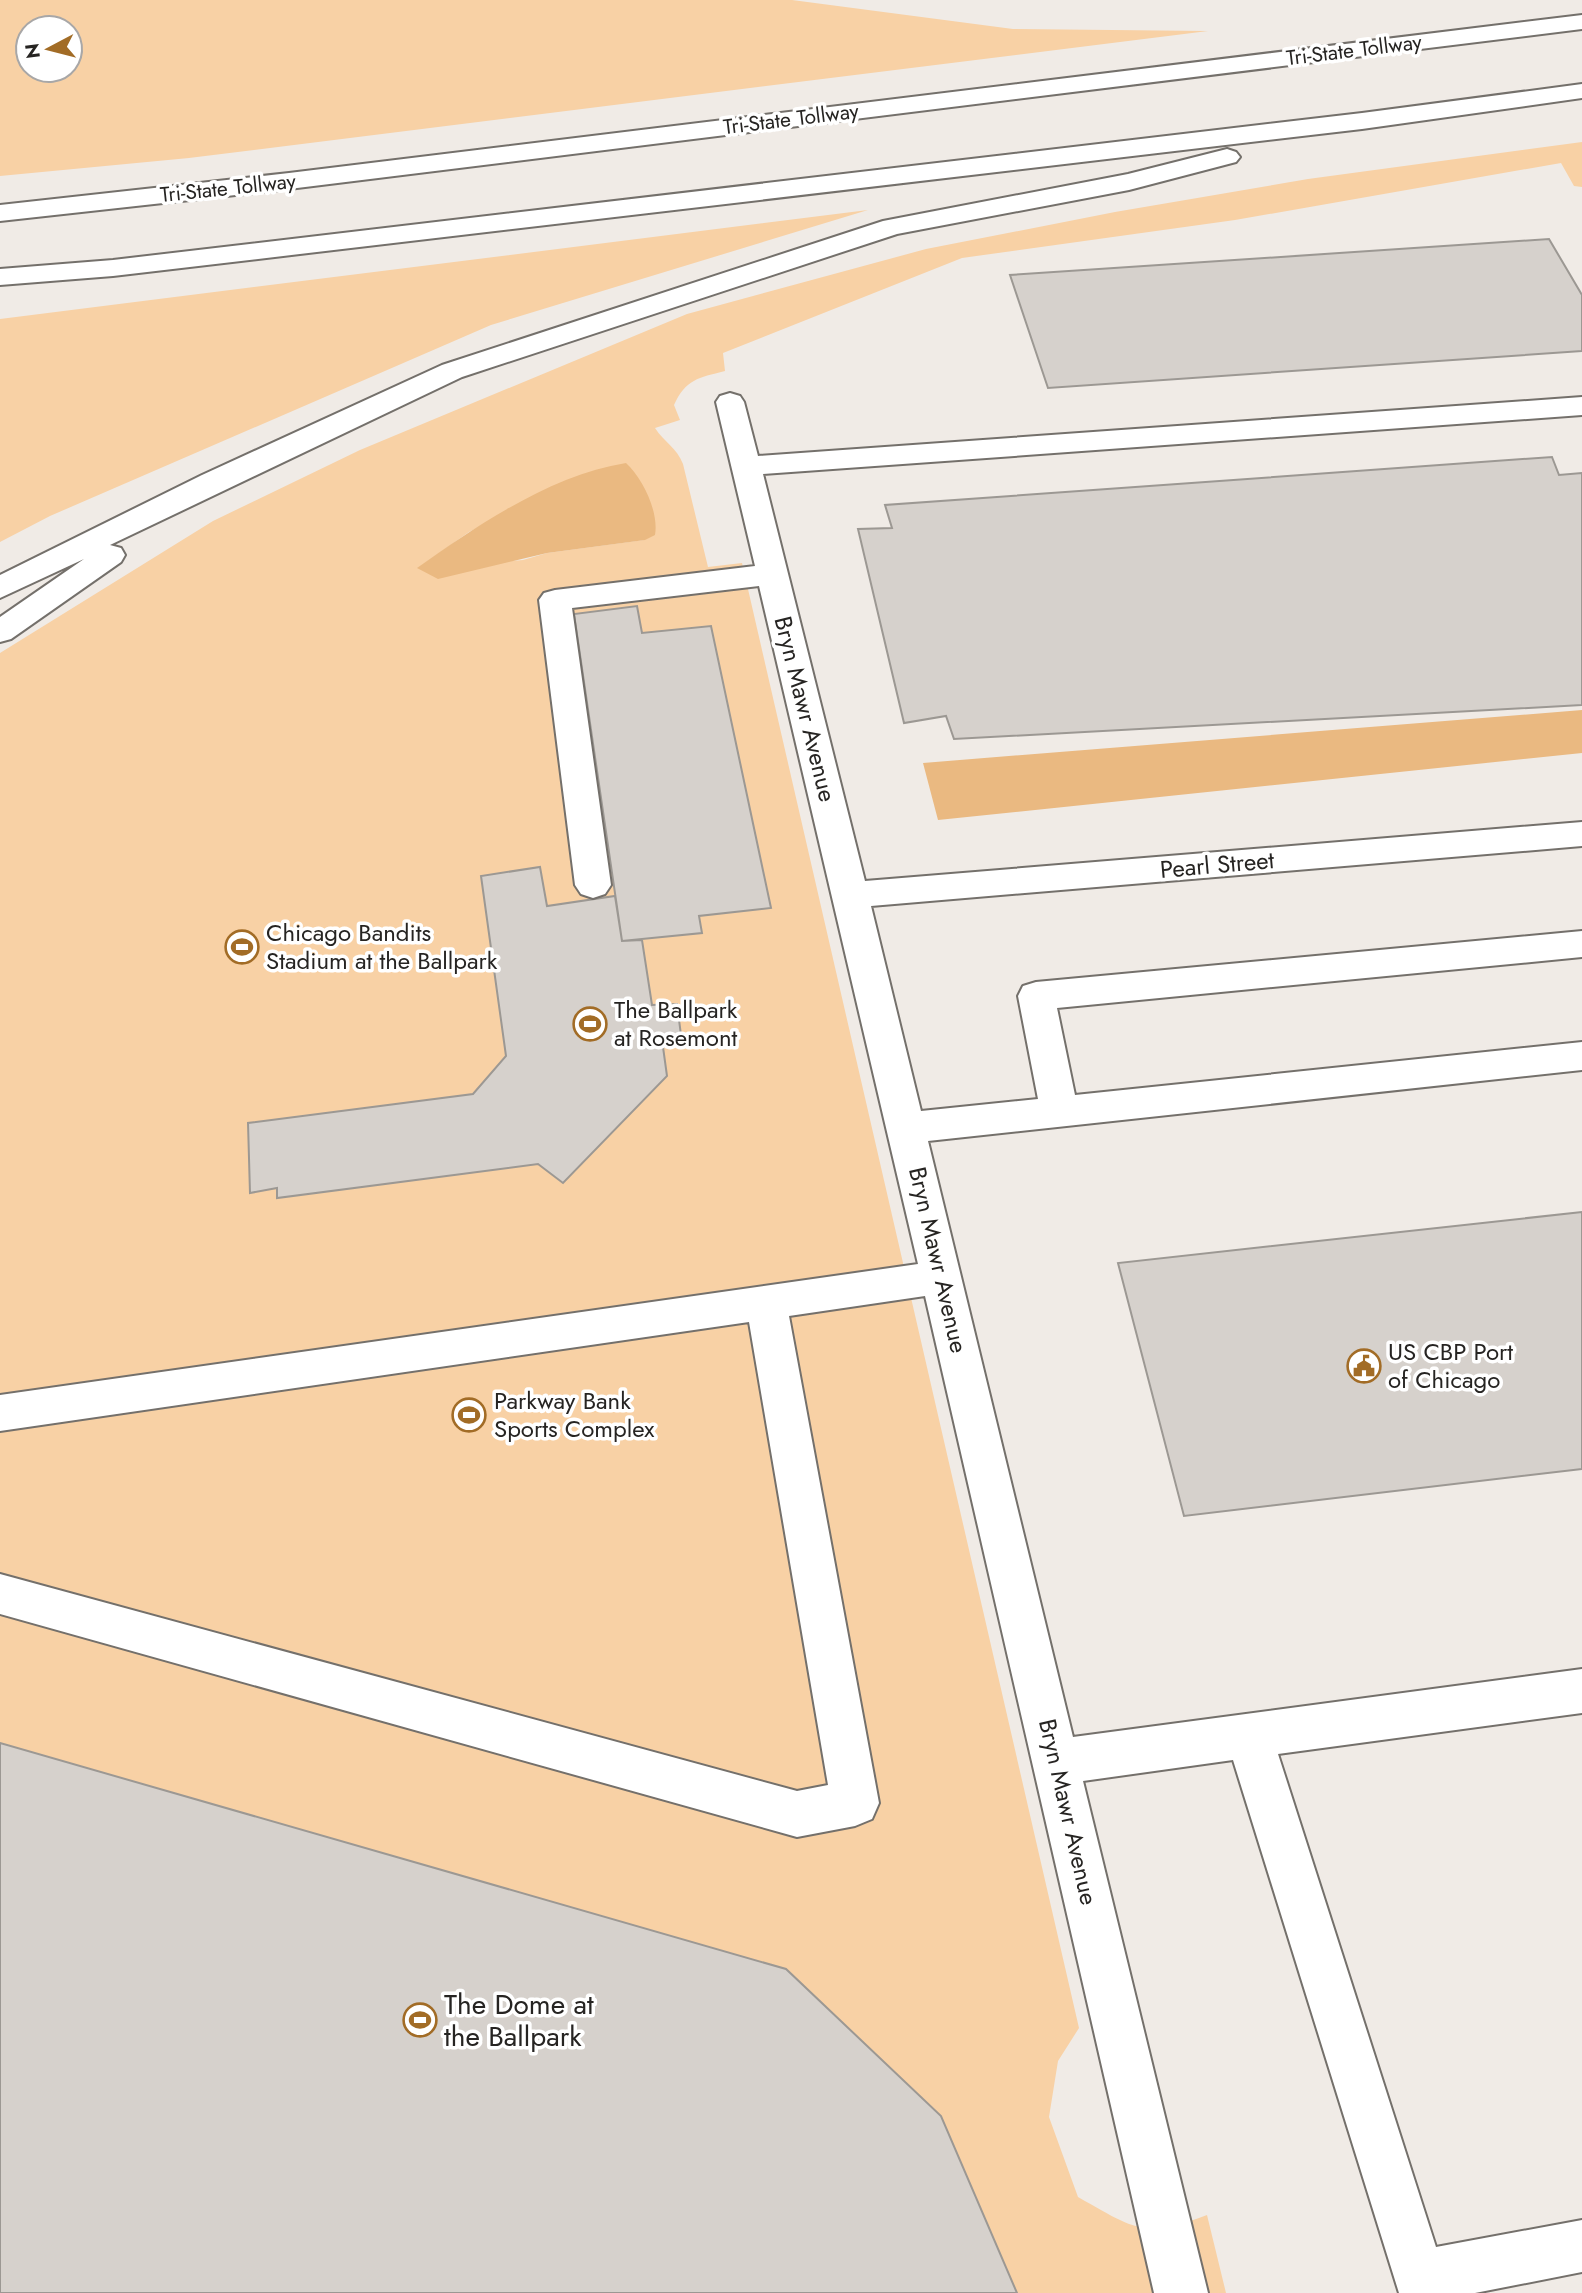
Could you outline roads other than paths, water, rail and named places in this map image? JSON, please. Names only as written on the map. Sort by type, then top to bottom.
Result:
[{"type":"main road","name":"Tri-State Tollway","points":[[0,213],[289,181],[1582,22]]},
{"type":"main road","points":[[0,277],[113,268],[1362,121],[1582,91]]},
{"type":"main road","points":[[0,588],[213,482],[452,371],[892,227],[1129,182],[1362,121]]},
{"type":"main road","name":"Bryn Mawr Avenue","points":[[730,402],[851,895],[1181,2293]]},
{"type":"main road","points":[[746,466],[1582,406]]},
{"type":"main road","points":[[0,632],[213,482]]},
{"type":"main road","points":[[593,884],[555,600],[773,574]]},
{"type":"main road","name":"Pearl Street","points":[[851,895],[1582,834]]},
{"type":"main road","points":[[1060,1112],[1035,996],[1582,944]]},
{"type":"main road","points":[[906,1128],[1582,1056]]},
{"type":"main road","points":[[0,1413],[942,1277]]},
{"type":"main road","points":[[0,1594],[797,1814],[855,1803],[766,1303]]},
{"type":"main road","points":[[1056,1762],[1582,1691]]},
{"type":"main road","points":[[1249,1736],[1419,2277],[1582,2246]]},
{"type":"place","name":"Chicago Bandits Stadium at the Ballpark","points":[[242,947]]},
{"type":"place","name":"The Ballpark at Rosemont","points":[[590,1024]]},
{"type":"place","name":"US CBP Port of Chicago","points":[[1364,1366]]},
{"type":"place","name":"Parkway Bank Sports Complex","points":[[469,1415]]},
{"type":"place","name":"The Dome at the Ballpark","points":[[420,2020]]}]
